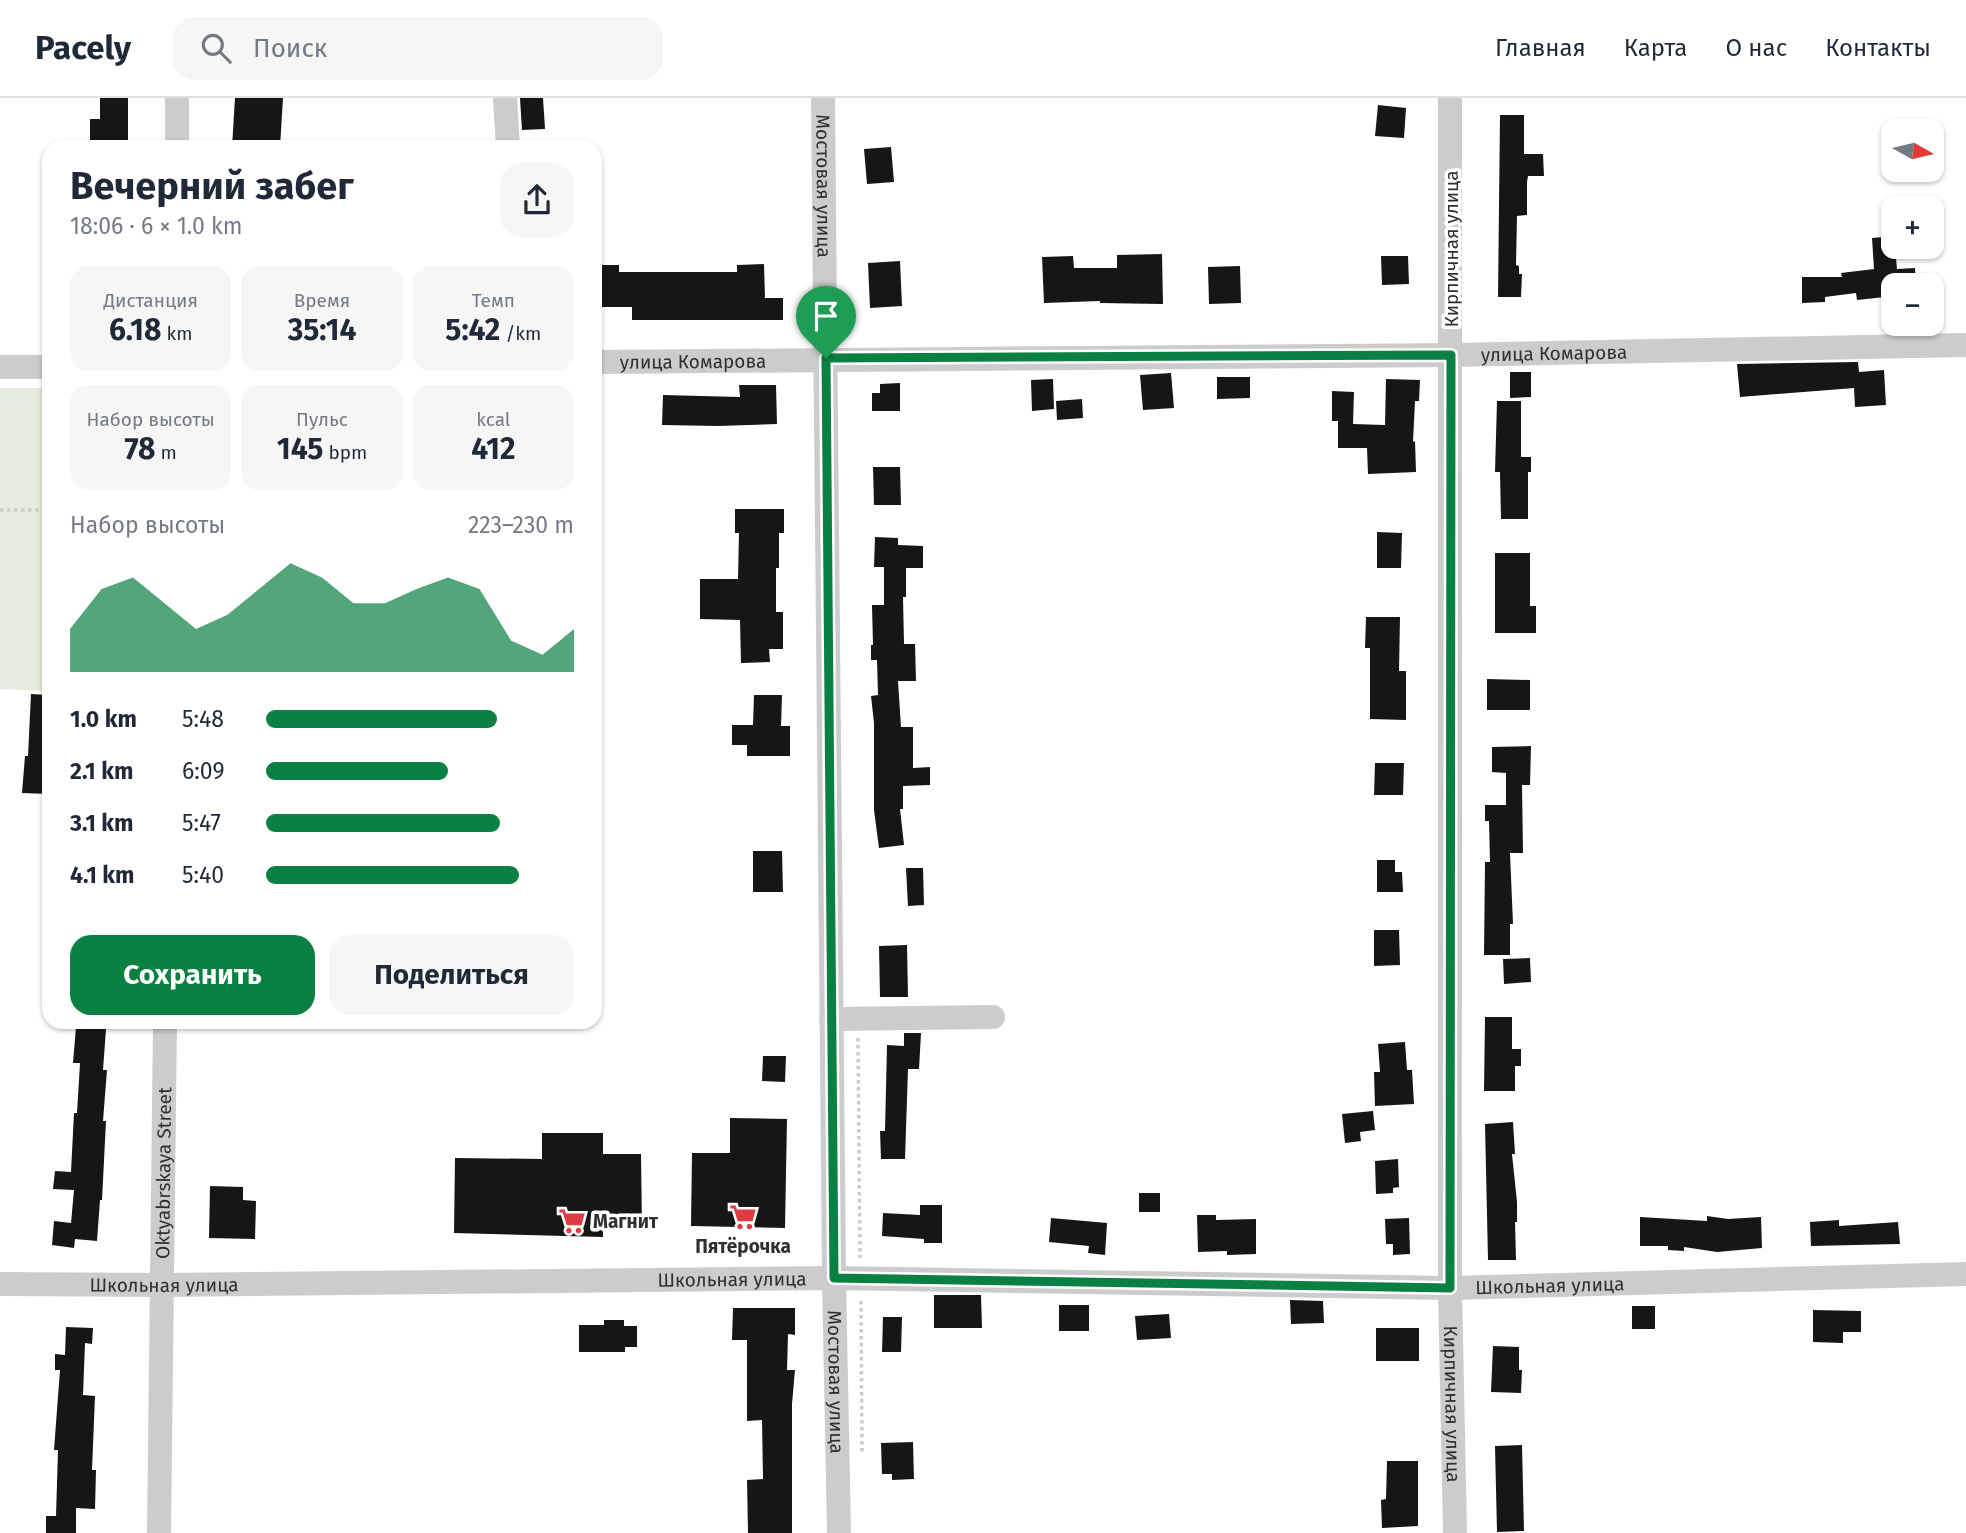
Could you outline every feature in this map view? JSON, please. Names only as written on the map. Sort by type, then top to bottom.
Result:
[{"type":"street","points":[[177,98],[177,140]]},
{"type":"street","points":[[505,98],[508,140]]},
{"type":"street","name":"Мостовая улица","points":[[823,98],[831,1019],[839,1533]]},
{"type":"street","name":"Кирпичная улица","points":[[1450,98],[1450,1288],[1455,1533]]},
{"type":"street","name":"улица Комарова","points":[[602,362],[1451,355],[1966,345]]},
{"type":"street","points":[[0,367],[42,367]]},
{"type":"street","points":[[831,1019],[993,1017]]},
{"type":"street","name":"Oktyabrskaya Street","points":[[159,1533],[165,1029]]},
{"type":"street","name":"Школьная улица","points":[[0,1284],[161,1286],[834,1278],[1450,1288],[1966,1274]]},
{"type":"path","points":[[0,510],[42,510]]},
{"type":"shaded area","points":[[0,388],[42,388],[42,691],[0,689]]},
{"type":"building","points":[[100,98],[128,98],[128,140],[90,140],[90,119],[100,119]]},
{"type":"building","points":[[235,98],[283,98],[280,140],[232,140]]},
{"type":"building","points":[[520,98],[543,98],[545,129],[522,130]]},
{"type":"building","points":[[1378,105],[1406,108],[1404,138],[1375,136]]},
{"type":"building","points":[[1500,115],[1524,115],[1524,154],[1543,154],[1544,176],[1528,176],[1527,215],[1517,216],[1516,265],[1519,266],[1519,274],[1522,274],[1521,297],[1498,297]]},
{"type":"building","points":[[891,147],[894,182],[867,184],[864,149]]},
{"type":"building","points":[[1881,237],[1881,259],[1896,259],[1897,269],[1915,268],[1915,273],[1881,273],[1881,297],[1857,300],[1856,293],[1825,297],[1825,302],[1802,303],[1802,277],[1842,277],[1841,273],[1874,269],[1872,238]]},
{"type":"building","points":[[1162,254],[1163,304],[1100,301],[1044,303],[1042,257],[1073,256],[1074,268],[1117,268],[1117,255]]},
{"type":"building","points":[[1381,256],[1408,256],[1409,284],[1382,285]]},
{"type":"building","points":[[900,261],[902,306],[870,308],[868,263]]},
{"type":"building","points":[[764,264],[765,298],[783,298],[783,320],[632,320],[632,307],[602,307],[602,265],[619,265],[619,272],[737,272],[737,265]]},
{"type":"building","points":[[1240,266],[1241,303],[1209,304],[1208,267]]},
{"type":"building","points":[[1858,362],[1859,372],[1884,370],[1886,405],[1855,407],[1854,388],[1740,397],[1737,364]]},
{"type":"building","points":[[1510,372],[1531,372],[1531,397],[1510,398]]},
{"type":"building","points":[[1171,373],[1174,408],[1143,410],[1140,375]]},
{"type":"building","points":[[1217,377],[1250,377],[1250,398],[1217,399]]},
{"type":"building","points":[[1053,379],[1054,409],[1032,411],[1031,380]]},
{"type":"building","points":[[1386,379],[1420,380],[1419,401],[1415,401],[1413,442],[1415,441],[1416,472],[1368,474],[1367,448],[1338,448],[1338,421],[1332,421],[1332,391],[1354,392],[1353,424],[1385,425]]},
{"type":"building","points":[[900,383],[900,411],[872,411],[872,393],[880,393],[880,384]]},
{"type":"building","points":[[739,385],[776,385],[777,424],[662,425],[663,395],[740,397]]},
{"type":"building","points":[[1082,399],[1083,418],[1057,420],[1056,401]]},
{"type":"building","points":[[1497,401],[1521,401],[1521,457],[1531,457],[1531,472],[1528,472],[1528,519],[1501,519],[1500,472],[1495,472]]},
{"type":"building","points":[[873,467],[900,467],[901,505],[874,505]]},
{"type":"building","points":[[735,509],[784,509],[784,533],[779,533],[779,568],[776,568],[776,612],[783,612],[783,649],[769,649],[770,662],[741,663],[740,620],[700,619],[700,579],[738,579],[739,533],[735,533]]},
{"type":"building","points":[[1377,532],[1402,533],[1401,568],[1377,568]]},
{"type":"building","points":[[875,537],[898,538],[898,545],[923,546],[923,568],[906,568],[906,597],[903,597],[904,644],[915,644],[916,681],[898,681],[901,727],[913,727],[913,768],[930,767],[930,785],[903,786],[903,809],[900,809],[904,845],[879,848],[874,810],[874,723],[871,696],[878,695],[877,660],[871,660],[871,645],[872,605],[884,605],[884,567],[874,567]]},
{"type":"building","points":[[1495,553],[1530,553],[1530,606],[1536,606],[1536,633],[1495,633]]},
{"type":"building","points":[[1366,617],[1400,617],[1399,671],[1406,671],[1406,720],[1370,719],[1370,648],[1365,648]]},
{"type":"building","points":[[1487,679],[1530,680],[1530,710],[1487,710]]},
{"type":"building","points":[[31,694],[42,695],[42,794],[22,793],[25,756],[28,756]]},
{"type":"building","points":[[754,695],[782,695],[781,726],[790,726],[790,756],[747,756],[747,745],[732,745],[732,725],[753,725]]},
{"type":"building","points":[[1531,746],[1530,785],[1522,785],[1523,853],[1510,853],[1513,924],[1510,924],[1510,955],[1484,955],[1485,862],[1490,862],[1489,821],[1485,821],[1485,805],[1506,805],[1506,773],[1492,772],[1492,747]]},
{"type":"building","points":[[1375,763],[1404,763],[1403,795],[1374,795]]},
{"type":"building","points":[[753,851],[782,851],[783,892],[753,892]]},
{"type":"building","points":[[1377,860],[1395,860],[1395,872],[1402,872],[1403,892],[1377,892]]},
{"type":"building","points":[[906,868],[923,868],[924,905],[908,906]]},
{"type":"building","points":[[1374,930],[1399,930],[1400,965],[1374,966]]},
{"type":"building","points":[[907,945],[908,997],[880,997],[879,946]]},
{"type":"building","points":[[1530,958],[1531,982],[1504,984],[1503,959]]},
{"type":"building","points":[[1485,1017],[1512,1017],[1512,1049],[1521,1049],[1521,1066],[1515,1066],[1515,1091],[1484,1091]]},
{"type":"building","points":[[76,1029],[106,1029],[103,1070],[107,1070],[103,1121],[106,1121],[97,1241],[75,1239],[74,1248],[52,1245],[54,1221],[71,1223],[74,1190],[53,1189],[55,1171],[71,1172],[80,1063],[73,1063]]},
{"type":"building","points":[[904,1033],[921,1033],[919,1069],[908,1069],[905,1159],[881,1159],[880,1131],[885,1131],[887,1045],[904,1046]]},
{"type":"building","points":[[1405,1042],[1407,1070],[1412,1070],[1414,1104],[1375,1106],[1374,1072],[1380,1072],[1378,1044]]},
{"type":"building","points":[[763,1056],[786,1056],[785,1082],[762,1081]]},
{"type":"building","points":[[1373,1111],[1375,1130],[1360,1132],[1361,1141],[1345,1143],[1342,1114]]},
{"type":"building","points":[[730,1118],[787,1119],[785,1228],[691,1226],[692,1153],[730,1153]]},
{"type":"building","points":[[1513,1122],[1515,1154],[1512,1154],[1517,1202],[1516,1260],[1488,1260],[1485,1124]]},
{"type":"building","points":[[542,1133],[603,1133],[603,1154],[641,1154],[642,1228],[603,1229],[603,1237],[454,1233],[455,1158],[542,1159]]},
{"type":"building","points":[[1398,1159],[1399,1187],[1393,1188],[1393,1193],[1376,1194],[1375,1161]]},
{"type":"building","points":[[210,1186],[243,1187],[243,1200],[256,1201],[255,1239],[209,1238]]},
{"type":"building","points":[[1139,1193],[1160,1193],[1160,1212],[1139,1212]]},
{"type":"building","points":[[920,1205],[942,1205],[942,1243],[882,1236],[883,1213],[920,1215]]},
{"type":"building","points":[[1197,1215],[1216,1215],[1216,1220],[1256,1219],[1256,1254],[1198,1252]]},
{"type":"building","points":[[1707,1216],[1728,1219],[1761,1217],[1762,1248],[1717,1252],[1684,1247],[1684,1251],[1668,1250],[1668,1246],[1640,1246],[1640,1217],[1707,1221]]},
{"type":"building","points":[[1051,1218],[1107,1223],[1105,1255],[1088,1253],[1089,1246],[1049,1242]]},
{"type":"building","points":[[1409,1218],[1410,1254],[1393,1255],[1393,1244],[1386,1244],[1385,1219]]},
{"type":"building","points":[[1839,1220],[1839,1226],[1898,1222],[1900,1244],[1811,1246],[1810,1222]]},
{"type":"building","points":[[934,1295],[981,1295],[982,1328],[934,1328]]},
{"type":"building","points":[[1290,1300],[1323,1301],[1324,1323],[1291,1324]]},
{"type":"building","points":[[1059,1305],[1089,1305],[1089,1331],[1059,1331]]},
{"type":"building","points":[[1632,1306],[1655,1306],[1655,1329],[1632,1329]]},
{"type":"building","points":[[733,1308],[795,1308],[795,1335],[788,1334],[787,1370],[795,1370],[792,1404],[792,1533],[748,1533],[747,1480],[763,1479],[762,1420],[747,1421],[747,1340],[732,1340]]},
{"type":"building","points":[[1813,1310],[1861,1311],[1861,1332],[1843,1332],[1843,1343],[1813,1342]]},
{"type":"building","points":[[1169,1314],[1171,1338],[1137,1340],[1135,1316]]},
{"type":"building","points":[[883,1317],[902,1317],[901,1352],[882,1352]]},
{"type":"building","points":[[604,1320],[624,1320],[624,1326],[637,1326],[637,1347],[625,1347],[625,1352],[579,1352],[579,1325],[604,1325]]},
{"type":"building","points":[[66,1327],[93,1328],[92,1344],[85,1343],[83,1395],[95,1396],[92,1470],[96,1470],[95,1509],[76,1508],[76,1533],[46,1533],[46,1516],[56,1516],[58,1450],[54,1450],[60,1370],[55,1370],[55,1354],[65,1355]]},
{"type":"building","points":[[1376,1328],[1419,1328],[1419,1361],[1376,1361]]},
{"type":"building","points":[[1493,1346],[1519,1347],[1521,1393],[1491,1392]]},
{"type":"building","points":[[913,1442],[914,1479],[892,1480],[892,1474],[882,1474],[881,1443]]},
{"type":"building","points":[[1522,1445],[1524,1531],[1497,1532],[1495,1446]]},
{"type":"building","points":[[1387,1461],[1418,1461],[1418,1526],[1382,1528],[1381,1500],[1386,1499]]},
{"type":"place","name":"Пятёрочка","points":[[743,1217]]},
{"type":"place","name":"Магнит","points":[[572,1221]]},
{"type":"route","points":[[1451,355],[1450,1288],[834,1278],[826,358],[1451,355]]}]
